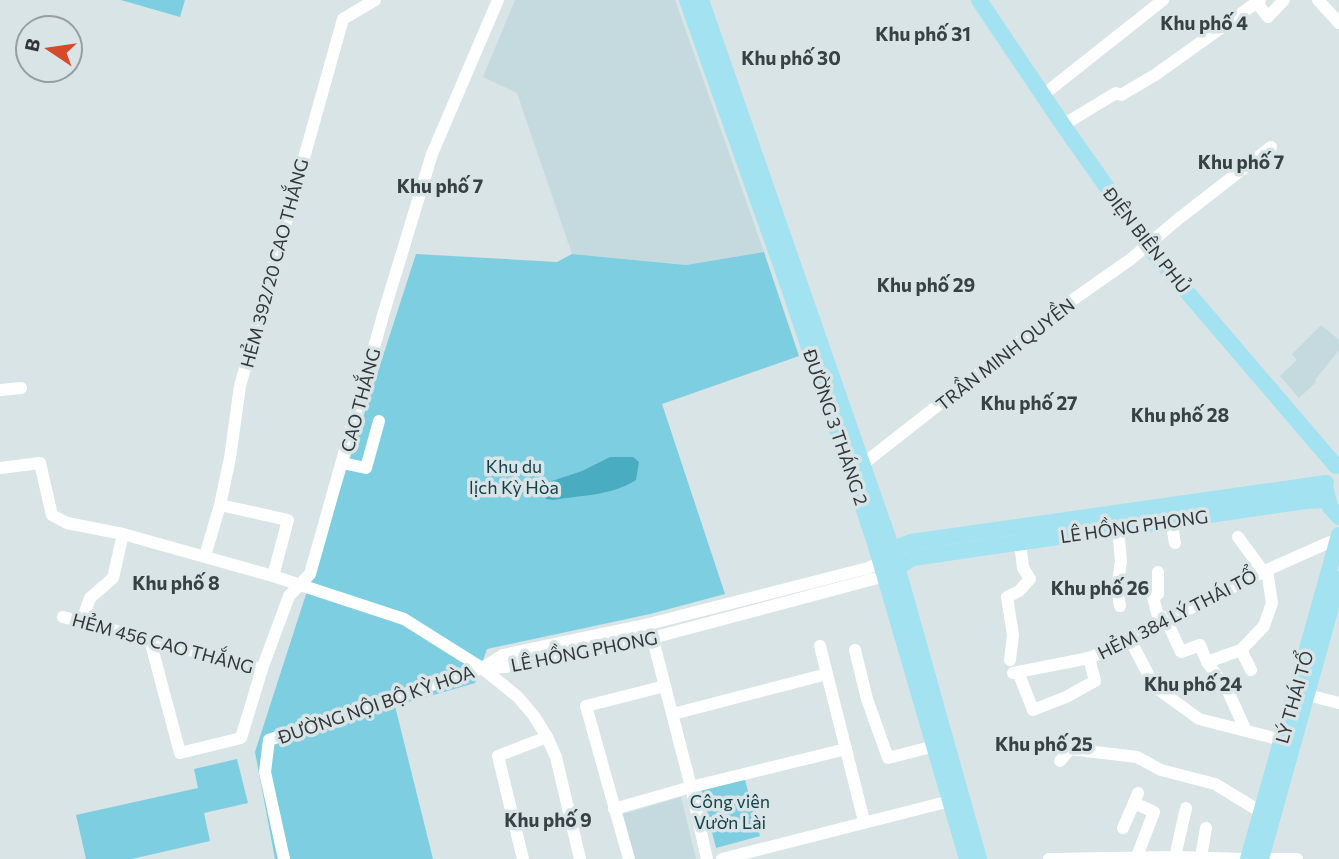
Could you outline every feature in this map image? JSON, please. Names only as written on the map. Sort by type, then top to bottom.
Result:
[{"type":"main road","name":"ĐƯỜNG 3 THÁNG 2","points":[[687,0],[889,564],[979,859]]},
{"type":"main road","name":"ĐƯỜNG 3 THÁNG 2","points":[[701,0],[863,464],[935,747],[967,859]]},
{"type":"main road","name":"ĐIỆN BIÊN PHỦ","points":[[979,0],[1062,125],[1147,244],[1337,465]]},
{"type":"main road","points":[[1337,465],[1326,483],[1327,500],[1339,517]]},
{"type":"main road","name":"LÊ HỒNG PHONG","points":[[889,564],[911,542],[1326,483]]},
{"type":"main road","name":"LÊ HỒNG PHONG","points":[[889,564],[913,558],[1306,500],[1327,500]]},
{"type":"main road","name":"LÝ THÁI TỔ","points":[[1248,859],[1338,539]]},
{"type":"main road","name":"LÝ THÁI TỔ","points":[[1261,859],[1339,579]]},
{"type":"street","name":"HẺM 392/20 CAO THẮNG","points":[[205,556],[230,458],[240,386],[343,19],[375,0]]},
{"type":"street","name":"CAO THẮNG","points":[[150,640],[180,753],[241,738],[262,669],[289,596],[310,573],[432,154],[498,0]]},
{"type":"street","points":[[1043,95],[1163,0]]},
{"type":"street","points":[[1062,125],[1097,103],[1116,93],[1121,95],[1155,75],[1258,1],[1268,16],[1284,0]]},
{"type":"street","points":[[1318,0],[1337,17]]},
{"type":"street","name":"TRẦN MINH QUYỀN","points":[[863,464],[1071,301],[1131,259],[1271,147]]},
{"type":"street","points":[[0,390],[21,388]]},
{"type":"street","points":[[342,463],[366,468],[379,421]]},
{"type":"street","points":[[0,468],[40,463],[52,515],[67,523],[123,534],[205,556],[404,619],[482,668],[518,697],[547,737],[556,757],[580,859]]},
{"type":"street","points":[[220,505],[288,520],[273,576]]},
{"type":"street","points":[[1171,521],[1175,543]]},
{"type":"street","points":[[1118,528],[1121,561],[1117,590],[1121,606]]},
{"type":"street","points":[[81,623],[90,598],[113,578],[123,534]]},
{"type":"street","points":[[1207,662],[1241,650],[1264,626],[1272,603],[1265,570],[1238,537]]},
{"type":"street","name":"HẺM 384 LÝ THÁI TỔ","points":[[1014,668],[1089,658],[1162,619],[1338,539]]},
{"type":"street","points":[[1020,542],[1023,568],[1030,579],[1020,591],[1006,597],[1013,635],[1014,668],[1033,710],[1066,697],[1095,681],[1089,658]]},
{"type":"street","name":"LÊ HỒNG PHONG","points":[[482,668],[505,667],[871,581],[889,564]]},
{"type":"street","points":[[1158,572],[1158,594],[1153,597],[1162,619],[1181,652],[1199,645],[1207,662],[1227,689],[1246,731]]},
{"type":"street","name":"HẺM 456 CAO THẮNG","points":[[63,617],[262,669]]},
{"type":"street","points":[[650,631],[708,859]]},
{"type":"street","points":[[1129,638],[1155,687],[1199,719],[1282,740]]},
{"type":"street","points":[[820,646],[864,821]]},
{"type":"street","points":[[855,650],[867,699],[888,758],[935,747]]},
{"type":"street","points":[[1241,650],[1251,670]]},
{"type":"street","name":"ĐƯỜNG NỘI BỘ KỲ HÒA","points":[[284,859],[265,772],[269,740],[482,668]]},
{"type":"street","points":[[673,714],[827,674]]},
{"type":"street","points":[[629,859],[586,706],[665,686]]},
{"type":"street","points":[[1307,695],[1339,702]]},
{"type":"street","points":[[523,859],[498,756],[547,737]]},
{"type":"street","points":[[1060,761],[1070,749],[1137,757],[1161,770],[1215,784],[1261,812]]},
{"type":"street","points":[[614,809],[691,787],[846,750]]},
{"type":"street","points":[[1123,828],[1136,798],[1154,812],[1136,859]]},
{"type":"street","points":[[722,859],[950,801]]},
{"type":"street","points":[[1175,857],[1186,808]]},
{"type":"street","points":[[1201,857],[1206,828]]},
{"type":"street","points":[[1049,859],[1297,859]]},
{"type":"shaded area","points":[[515,0],[675,0],[764,252],[686,265],[572,254],[517,93],[483,77]]},
{"type":"shaded area","points":[[1321,325],[1339,340],[1339,350],[1316,382],[1299,398],[1280,376],[1297,360],[1292,354]]},
{"type":"shaded area","points":[[610,457],[633,457],[639,462],[636,480],[606,492],[546,499],[544,492],[552,481],[582,471]]},
{"type":"shaded area","points":[[681,797],[696,859],[634,859],[620,815]]},
{"type":"green space","points":[[121,0],[185,0],[180,17]]},
{"type":"green space","name":"Khu du lịch Kỳ Hòa","points":[[764,252],[799,356],[662,404],[725,594],[650,614],[487,649],[475,683],[395,706],[433,859],[275,859],[255,752],[416,254],[557,262],[572,254],[686,265]]},
{"type":"green space","points":[[237,759],[248,803],[204,813],[210,841],[132,859],[86,859],[76,815],[198,788],[194,769]]},
{"type":"green space","name":"Công viên Vườn Lài","points":[[744,776],[760,836],[716,848],[701,788]]},
{"type":"district","name":"Khu phố 4","points":[[1204,22]]},
{"type":"district","name":"Khu phố 31","points":[[923,33]]},
{"type":"district","name":"Khu phố 30","points":[[791,57]]},
{"type":"district","name":"Khu phố 7","points":[[1241,161]]},
{"type":"district","name":"Khu phố 7","points":[[440,185]]},
{"type":"district","name":"Khu phố 29","points":[[926,284]]},
{"type":"district","name":"Khu phố 27","points":[[1029,402]]},
{"type":"district","name":"Khu phố 28","points":[[1180,414]]},
{"type":"district","name":"Khu phố 8","points":[[176,582]]},
{"type":"district","name":"Khu phố 26","points":[[1100,587]]},
{"type":"district","name":"Khu phố 24","points":[[1193,683]]},
{"type":"district","name":"Khu phố 25","points":[[1044,743]]},
{"type":"district","name":"Khu phố 9","points":[[548,819]]}]
